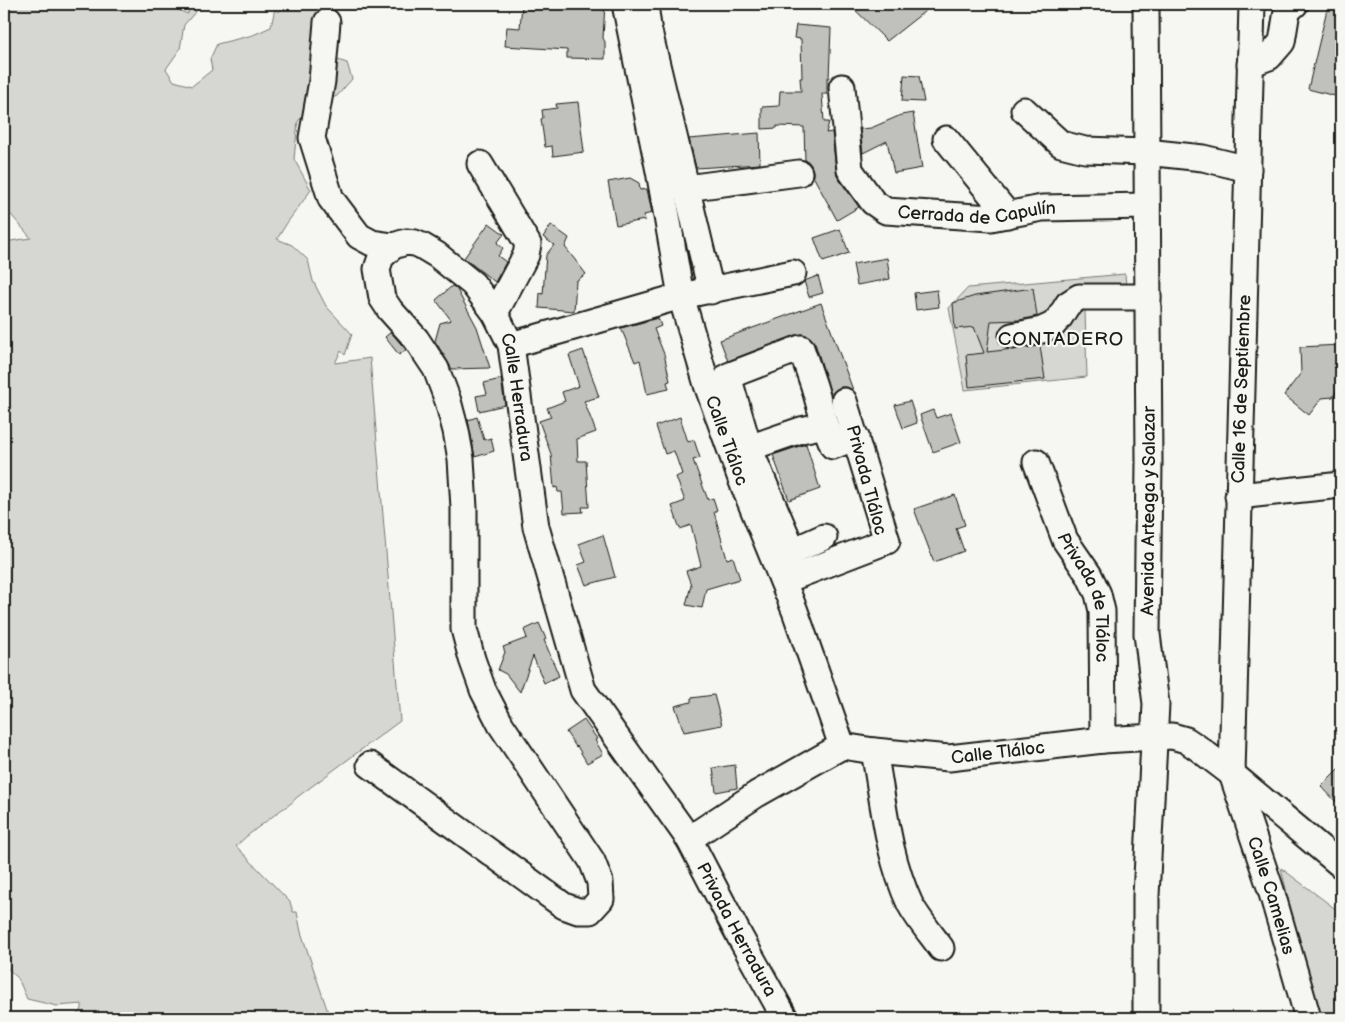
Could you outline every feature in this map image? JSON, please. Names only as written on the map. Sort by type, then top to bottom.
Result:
[{"type":"street","name":"Calle Tláloc","points":[[625,4],[660,171],[681,296],[717,380],[741,479],[783,564],[795,611],[842,746],[949,758],[1102,740],[1172,736],[1186,740],[1232,774],[1341,865]]},
{"type":"street","points":[[645,4],[648,27],[711,291]]},
{"type":"street","name":"Avenida Arteaga y Salazar","points":[[1146,4],[1149,463],[1147,634],[1156,704],[1146,896],[1146,1018]]},
{"type":"street","name":"Calle 16 de Septiembre","points":[[1232,774],[1252,4]]},
{"type":"street","points":[[1250,64],[1269,58],[1282,42],[1287,12],[1295,4]]},
{"type":"street","name":"Calle Herradura","points":[[327,22],[322,81],[312,138],[331,199],[358,236],[372,243],[393,246],[406,242],[415,243],[437,255],[473,284],[495,313],[511,345],[536,527],[583,690],[689,839]]},
{"type":"street","name":"Cerrada de Capulín","points":[[842,87],[850,170],[872,202],[886,211],[991,218],[1042,208],[1147,206]]},
{"type":"street","points":[[1024,110],[1061,144],[1085,150],[1146,152],[1203,158],[1248,169]]},
{"type":"street","points":[[946,139],[1008,215]]},
{"type":"street","points":[[480,164],[528,244],[526,255],[495,313]]},
{"type":"street","points":[[686,188],[800,173]]},
{"type":"street","points":[[370,765],[564,906],[578,911],[590,910],[601,899],[600,882],[592,861],[501,725],[483,690],[472,659],[464,628],[464,508],[456,431],[436,369],[416,339],[390,310],[382,298],[377,269],[382,257],[393,246]]},
{"type":"street","points":[[511,345],[681,296],[793,273]]},
{"type":"street","points":[[1012,336],[1042,330],[1053,325],[1068,304],[1079,298],[1148,297]]},
{"type":"street","points":[[824,537],[783,564],[749,448],[717,380],[801,348],[833,446],[856,437]]},
{"type":"street","name":"Privada Tláloc","points":[[783,564],[887,541],[844,401]]},
{"type":"street","points":[[749,448],[801,430],[825,425]]},
{"type":"street","name":"Privada de Tláloc","points":[[1036,462],[1065,540],[1089,575],[1098,594],[1102,611],[1102,740]]},
{"type":"street","points":[[1238,496],[1341,485]]},
{"type":"street","points":[[689,839],[757,794],[842,746]]},
{"type":"street","points":[[874,751],[885,826],[895,866],[911,906],[942,948]]},
{"type":"street","name":"Calle Camelias","points":[[1232,774],[1271,890],[1308,1018]]},
{"type":"street","name":"Privada Herradura","points":[[689,839],[784,1018]]},
{"type":"shaded area","points":[[4,4],[170,4],[173,8],[188,14],[189,4],[196,4],[196,11],[184,25],[180,49],[166,69],[174,81],[192,86],[212,70],[210,59],[217,44],[253,35],[271,27],[275,8],[279,12],[284,4],[318,4],[321,6],[321,20],[332,58],[347,63],[352,79],[337,96],[315,105],[298,121],[294,159],[311,190],[277,239],[292,245],[308,260],[313,281],[326,306],[352,334],[345,355],[341,351],[335,363],[370,358],[400,721],[296,798],[236,846],[290,902],[293,912],[297,912],[301,932],[330,1018],[78,1018],[77,1014],[82,1009],[82,1004],[57,1006],[27,999],[18,978],[4,965],[4,242],[31,238],[7,210],[4,209]]},
{"type":"shaded area","points":[[1125,274],[1128,309],[1085,310],[1087,377],[965,390],[949,308],[968,288]]},
{"type":"shaded area","points":[[1281,868],[1341,913],[1341,1018],[1317,1018]]},
{"type":"building","points":[[522,4],[605,4],[603,38],[605,42],[605,59],[567,58],[567,50],[505,46],[507,27],[520,28]]},
{"type":"building","points":[[849,4],[934,4],[887,41]]},
{"type":"building","points":[[1328,5],[1341,8],[1341,73],[1335,96],[1308,89]]},
{"type":"building","points":[[796,25],[831,28],[827,94],[822,94],[824,122],[829,122],[826,133],[832,132],[838,178],[859,207],[837,220],[813,176],[811,165],[805,160],[804,127],[777,126],[777,128],[762,129],[762,107],[779,106],[780,91],[801,91],[801,39],[794,38]]},
{"type":"building","points":[[904,75],[919,76],[924,102],[902,101]]},
{"type":"building","points":[[578,102],[584,152],[553,156],[552,146],[545,147],[541,119],[543,118],[542,110],[557,108],[556,104]]},
{"type":"building","points":[[913,113],[922,168],[894,173],[887,141],[863,153],[860,129],[871,128],[901,115]]},
{"type":"building","points":[[759,133],[760,164],[696,168],[689,139]]},
{"type":"building","points":[[630,178],[639,183],[640,190],[647,189],[652,213],[644,215],[645,220],[616,225],[608,182]]},
{"type":"building","points":[[489,223],[504,234],[497,243],[503,248],[498,256],[506,262],[495,282],[464,258]]},
{"type":"building","points":[[551,225],[569,238],[565,247],[586,274],[576,281],[574,311],[539,308],[540,293],[543,294],[546,255],[554,245],[543,237]]},
{"type":"building","points":[[840,229],[849,253],[823,262],[814,238]]},
{"type":"building","points":[[887,258],[890,279],[857,285],[853,264]]},
{"type":"building","points":[[818,276],[823,293],[809,297],[804,281]]},
{"type":"building","points":[[452,286],[456,288],[477,327],[490,368],[452,369],[435,341],[440,323],[451,320],[436,300]]},
{"type":"building","points":[[1033,288],[1037,316],[1020,320],[991,321],[987,352],[1040,346],[1045,379],[969,387],[966,355],[984,353],[974,327],[955,329],[953,303],[975,296]]},
{"type":"building","points":[[937,290],[939,307],[916,310],[914,293]]},
{"type":"building","points":[[821,303],[853,390],[847,387],[840,387],[831,395],[815,343],[810,337],[803,334],[728,361],[720,340]]},
{"type":"building","points":[[658,318],[661,326],[654,329],[664,354],[670,381],[667,382],[669,389],[647,394],[640,360],[635,362],[621,328]]},
{"type":"building","points":[[391,332],[406,350],[399,355],[385,337]]},
{"type":"building","points":[[1341,345],[1341,384],[1333,397],[1322,398],[1309,415],[1284,395],[1301,373],[1300,347]]},
{"type":"building","points":[[583,350],[599,397],[584,401],[596,432],[577,439],[578,461],[586,461],[589,507],[582,507],[583,512],[564,513],[562,492],[558,492],[557,487],[554,488],[551,454],[539,421],[551,417],[547,408],[565,401],[562,392],[579,386],[569,355]]},
{"type":"building","points":[[501,379],[505,405],[479,411],[476,396],[487,394],[484,383]]},
{"type":"building","points":[[910,401],[917,423],[903,428],[895,405]]},
{"type":"building","points":[[933,410],[936,418],[951,413],[961,442],[933,452],[920,415]]},
{"type":"building","points":[[477,417],[484,440],[491,438],[494,451],[475,457],[468,420]]},
{"type":"building","points":[[680,417],[688,442],[694,440],[700,458],[693,460],[708,500],[713,498],[717,510],[714,512],[727,559],[733,557],[740,579],[706,589],[702,608],[686,605],[691,585],[686,571],[701,566],[691,525],[680,529],[672,506],[685,501],[676,477],[682,474],[674,451],[665,454],[656,426]]},
{"type":"building","points":[[806,444],[820,489],[789,500],[773,455]]},
{"type":"building","points":[[955,495],[965,525],[956,528],[964,551],[934,562],[914,509]]},
{"type":"building","points":[[603,535],[615,577],[586,585],[578,565],[586,562],[579,544]]},
{"type":"building","points":[[539,623],[559,676],[544,683],[533,656],[520,692],[506,674],[498,670],[505,652],[503,647],[527,638],[524,630]]},
{"type":"building","points":[[714,695],[722,725],[684,732],[675,706],[691,702],[691,698]]},
{"type":"building","points":[[584,720],[597,739],[595,740],[603,754],[587,763],[566,732]]},
{"type":"building","points":[[735,765],[737,788],[716,792],[713,768]]},
{"type":"building","points":[[1341,766],[1341,807],[1321,786]]},
{"type":"district","name":"CONTADERO","points":[[1061,338]]}]
